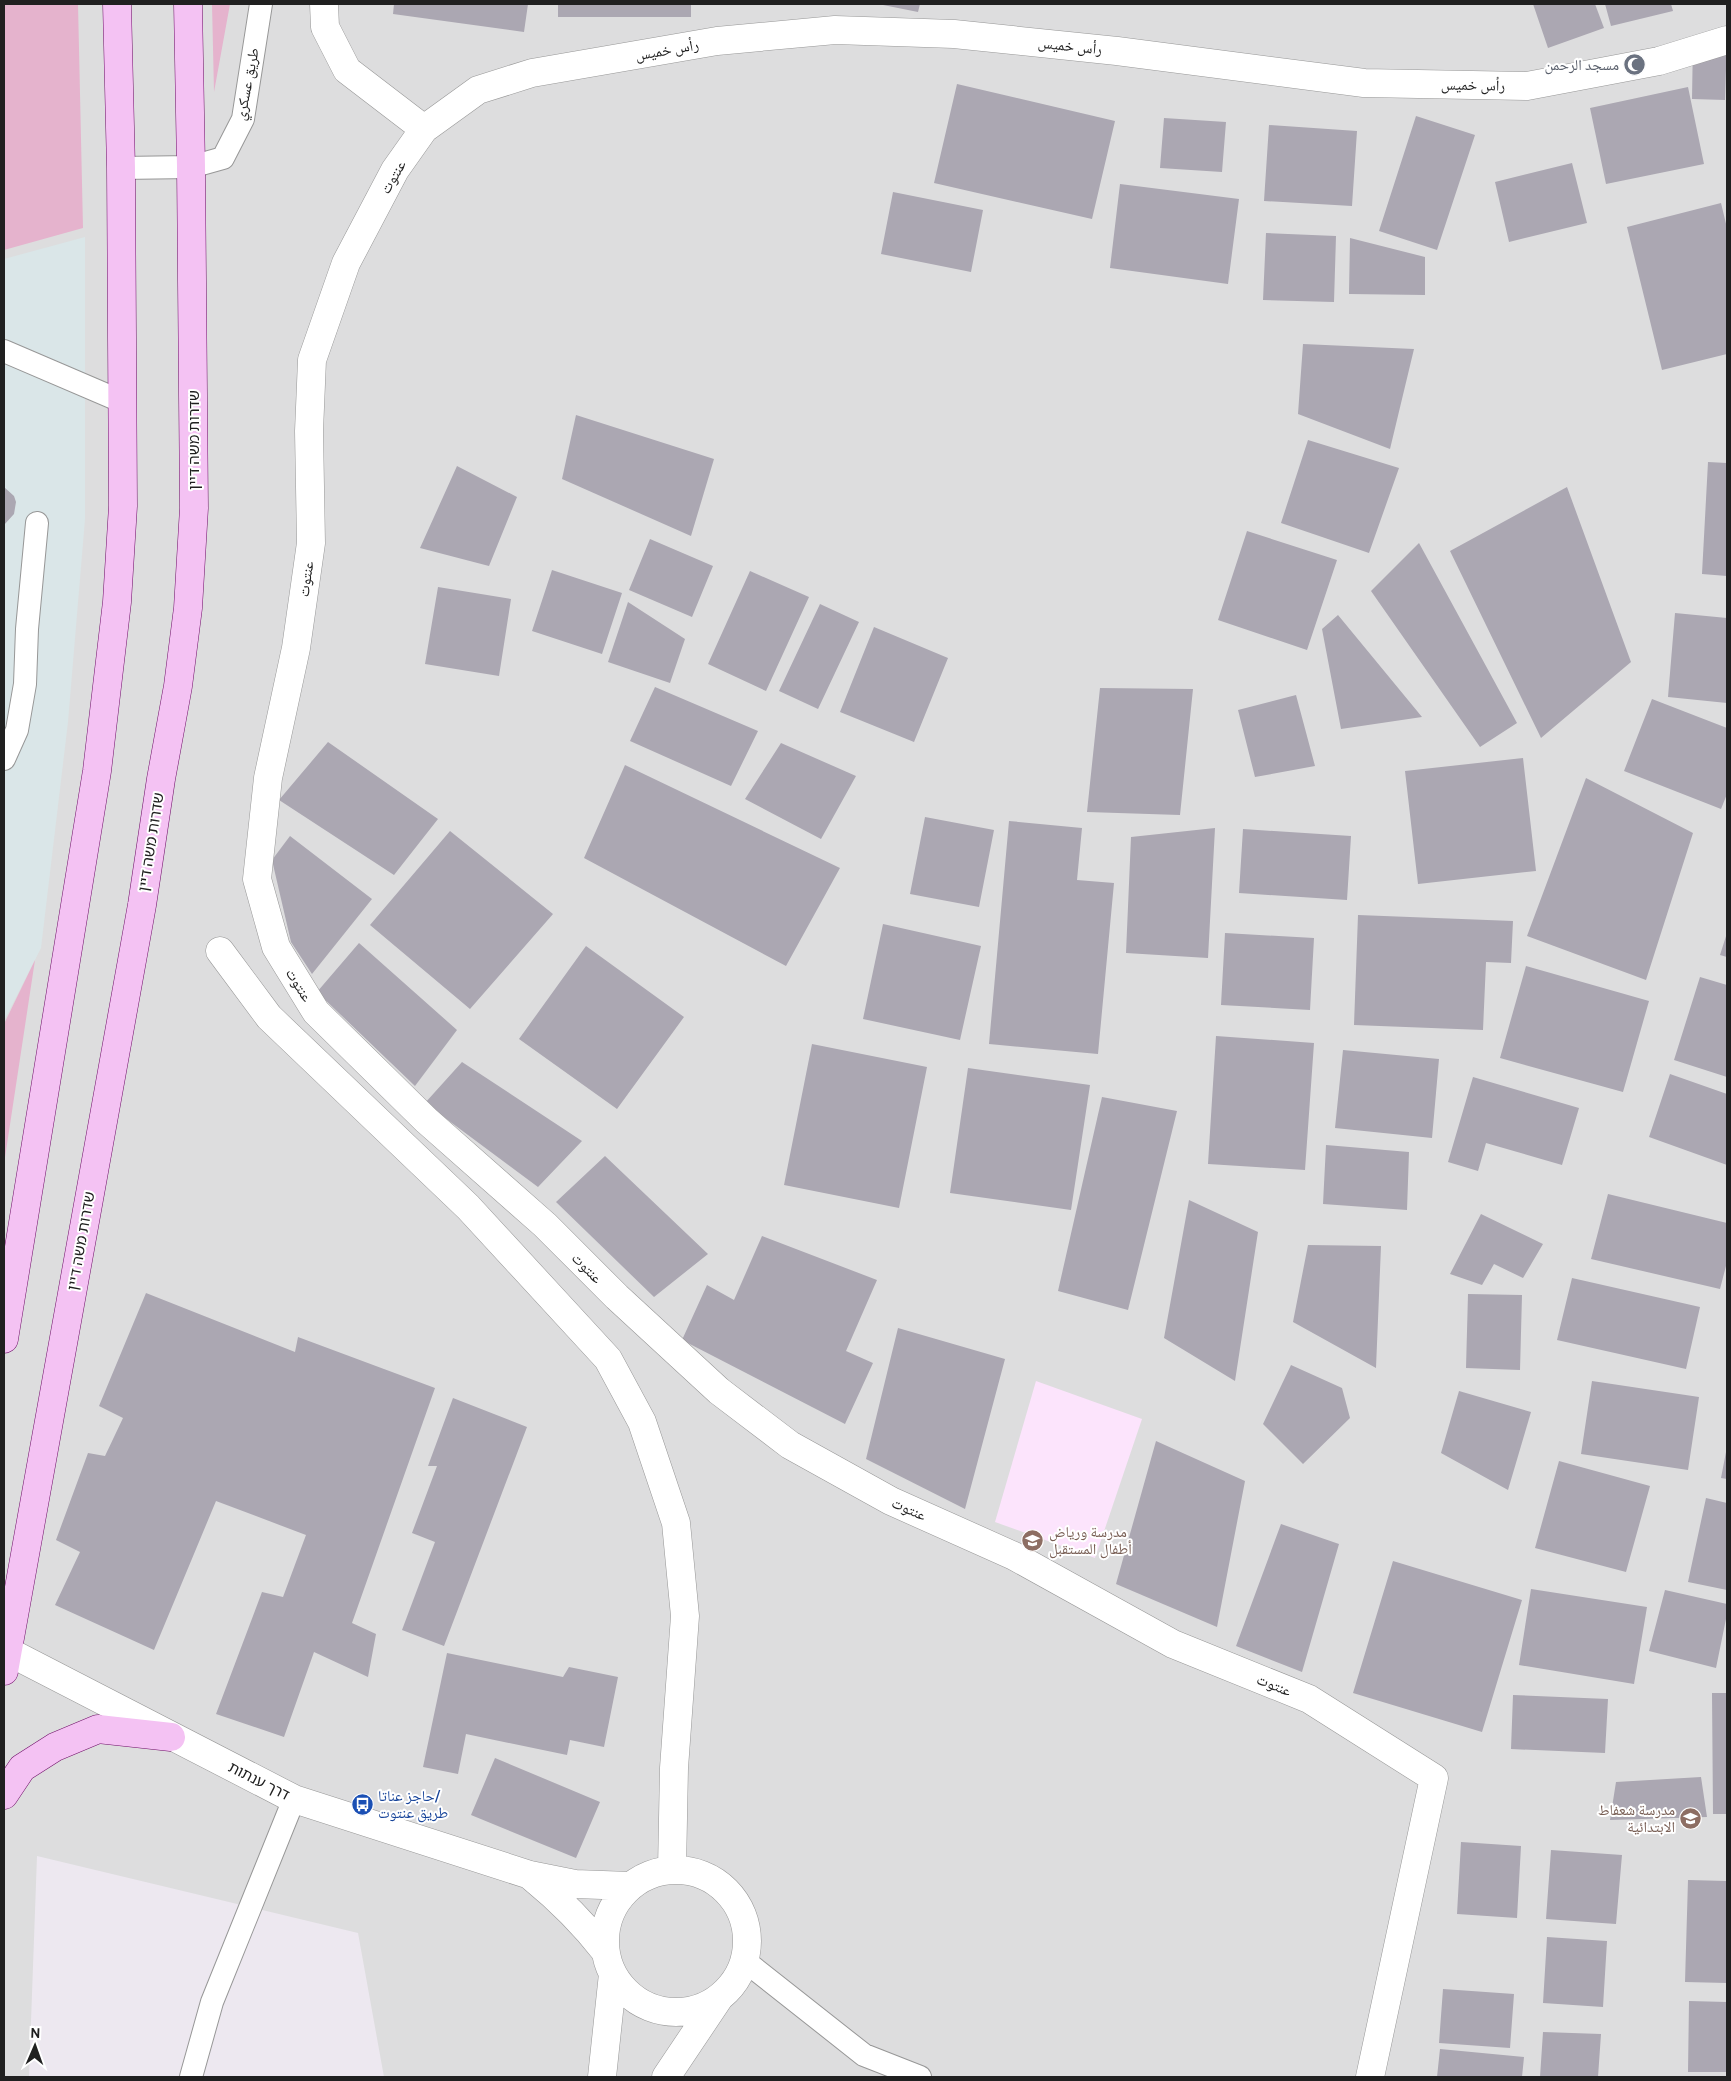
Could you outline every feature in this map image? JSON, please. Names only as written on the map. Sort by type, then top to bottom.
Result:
[{"type":"street","points":[[4,1339],[97,771],[117,602],[123,506],[121,168],[117,4]]},
{"type":"street","name":"שדרות משה דיין","points":[[5,1657],[142,905],[161,779],[178,686],[188,608],[194,499],[192,166],[188,4]]},
{"type":"street","points":[[324,4],[325,27],[347,70],[424,129]]},
{"type":"street","name":"رأس خميس","points":[[424,129],[478,90],[532,73],[717,42],[835,30],[954,34],[1117,51],[1364,83],[1527,86],[1659,61],[1727,40]]},
{"type":"street","name":"عنتوت","points":[[424,129],[396,170],[346,263],[312,360],[309,431],[311,543],[296,648],[268,778],[257,879],[276,947],[316,1012],[426,1120],[545,1225],[617,1298],[719,1390],[790,1445],[891,1501],[1014,1556],[1173,1644],[1309,1699],[1434,1778],[1370,2077]]},
{"type":"street","points":[[220,951],[268,1017],[468,1206],[608,1359],[642,1422],[676,1523],[685,1616],[674,1768],[672,1870]]},
{"type":"street","name":"דרך ענתות","points":[[5,1657],[294,1799],[530,1876],[575,1884],[630,1886]]},
{"type":"street","points":[[4,1795],[22,1768],[55,1747],[98,1729],[171,1737]]},
{"type":"street","points":[[602,2077],[609,1963],[606,1926],[616,1904],[630,1886],[650,1875],[672,1870],[695,1872],[716,1881],[733,1897],[744,1917],[748,1939],[745,1962],[735,1982],[719,1998],[666,2077]]},
{"type":"street","name":"דרך ענתות","points":[[530,1876],[572,1911],[609,1963]]},
{"type":"street","points":[[609,1963],[628,1994],[649,2006],[673,2012],[697,2009],[719,1998]]},
{"type":"lane","name":"طريق عسكري","points":[[121,168],[192,166],[223,158],[243,119],[261,4]]},
{"type":"lane","points":[[4,351],[122,402]]},
{"type":"lane","points":[[4,759],[17,730],[25,684],[27,629],[37,523]]},
{"type":"lane","points":[[191,2077],[212,2002],[294,1799]]},
{"type":"lane","points":[[745,1962],[864,2055],[920,2077]]},
{"type":"shaded area","points":[[4,4],[1727,4],[1727,2077],[384,2077],[358,1933],[37,1856],[29,2077],[4,2077]]},
{"type":"shaded area","points":[[4,4],[78,4],[83,228],[4,250]]},
{"type":"shaded area","points":[[212,4],[230,4],[214,92]]},
{"type":"shaded area","points":[[85,237],[85,519],[68,722],[41,948],[4,1021],[4,259]]},
{"type":"shaded area","points":[[35,960],[4,1164],[4,1024]]},
{"type":"shaded area","points":[[1036,1381],[1142,1419],[1095,1558],[995,1522]]},
{"type":"building","points":[[394,4],[528,4],[524,32],[393,14]]},
{"type":"building","points":[[558,4],[691,4],[691,17],[558,17]]},
{"type":"building","points":[[878,4],[920,4],[918,12]]},
{"type":"building","points":[[1533,4],[1595,4],[1604,28],[1548,48]]},
{"type":"building","points":[[1605,4],[1671,4],[1673,11],[1611,26]]},
{"type":"building","points":[[1693,39],[1727,39],[1725,100],[1692,99]]},
{"type":"building","points":[[957,84],[1115,121],[1092,219],[934,183]]},
{"type":"building","points":[[1688,87],[1704,164],[1606,184],[1590,108]]},
{"type":"building","points":[[1416,116],[1475,135],[1437,250],[1379,231]]},
{"type":"building","points":[[1164,118],[1226,122],[1222,172],[1160,168]]},
{"type":"building","points":[[1269,125],[1357,131],[1352,206],[1264,201]]},
{"type":"building","points":[[1572,163],[1587,223],[1509,242],[1495,182]]},
{"type":"building","points":[[1120,184],[1239,199],[1228,284],[1110,268]]},
{"type":"building","points":[[893,192],[983,210],[971,272],[881,254]]},
{"type":"building","points":[[1721,203],[1727,228],[1727,354],[1662,370],[1627,227]]},
{"type":"building","points":[[1266,233],[1336,236],[1334,302],[1263,300]]},
{"type":"building","points":[[1350,238],[1425,257],[1425,295],[1349,294]]},
{"type":"building","points":[[1303,344],[1414,349],[1390,449],[1298,414]]},
{"type":"building","points":[[576,415],[714,459],[691,536],[562,479]]},
{"type":"building","points":[[1308,440],[1399,468],[1369,553],[1281,523]]},
{"type":"building","points":[[1708,462],[1727,463],[1727,576],[1702,574]]},
{"type":"building","points":[[457,466],[517,497],[489,566],[420,548]]},
{"type":"building","points":[[4,487],[14,496],[16,502],[14,514],[4,525]]},
{"type":"building","points":[[1567,487],[1631,662],[1541,738],[1450,551]]},
{"type":"building","points":[[1247,531],[1337,560],[1307,650],[1218,620]]},
{"type":"building","points":[[650,539],[713,566],[692,617],[629,590]]},
{"type":"building","points":[[1419,543],[1517,723],[1480,747],[1371,591]]},
{"type":"building","points":[[552,570],[622,593],[602,654],[532,631]]},
{"type":"building","points":[[750,571],[809,597],[766,691],[708,664]]},
{"type":"building","points":[[438,587],[511,599],[499,676],[425,664]]},
{"type":"building","points":[[628,602],[685,639],[670,683],[608,662]]},
{"type":"building","points":[[820,604],[859,622],[818,709],[779,691]]},
{"type":"building","points":[[1675,613],[1727,618],[1727,703],[1668,697]]},
{"type":"building","points":[[1338,615],[1422,717],[1341,729],[1322,629]]},
{"type":"building","points":[[874,627],[948,658],[914,742],[840,712]]},
{"type":"building","points":[[655,687],[758,731],[731,786],[630,741]]},
{"type":"building","points":[[1100,688],[1193,689],[1180,815],[1087,812]]},
{"type":"building","points":[[1296,695],[1315,766],[1255,777],[1238,710]]},
{"type":"building","points":[[1652,699],[1727,728],[1727,794],[1721,809],[1624,771]]},
{"type":"building","points":[[328,742],[438,819],[394,875],[279,800]]},
{"type":"building","points":[[781,743],[856,776],[821,839],[745,799]]},
{"type":"building","points":[[1523,758],[1536,871],[1418,884],[1405,771]]},
{"type":"building","points":[[625,765],[840,868],[786,966],[584,858]]},
{"type":"building","points":[[1586,778],[1693,833],[1646,980],[1527,936]]},
{"type":"building","points":[[925,817],[994,830],[979,907],[910,894]]},
{"type":"building","points":[[1009,821],[1082,828],[1077,880],[1114,883],[1098,1054],[989,1044]]},
{"type":"building","points":[[1215,828],[1208,958],[1126,953],[1131,837]]},
{"type":"building","points":[[1243,829],[1351,836],[1347,900],[1239,893]]},
{"type":"building","points":[[450,831],[553,914],[470,1009],[370,925]]},
{"type":"building","points":[[290,836],[372,899],[312,974],[291,942],[272,860]]},
{"type":"building","points":[[1358,915],[1513,921],[1511,963],[1486,962],[1483,1030],[1354,1025]]},
{"type":"building","points":[[883,924],[981,946],[960,1040],[863,1019]]},
{"type":"building","points":[[1225,933],[1314,938],[1310,1010],[1221,1005]]},
{"type":"building","points":[[1727,933],[1727,957],[1720,955]]},
{"type":"building","points":[[359,943],[457,1030],[415,1086],[317,992]]},
{"type":"building","points":[[586,946],[684,1017],[617,1109],[519,1039]]},
{"type":"building","points":[[1526,966],[1649,1001],[1623,1092],[1500,1058]]},
{"type":"building","points":[[1700,977],[1727,985],[1727,1077],[1674,1060]]},
{"type":"building","points":[[1216,1036],[1314,1043],[1305,1170],[1208,1164]]},
{"type":"building","points":[[812,1044],[927,1067],[899,1208],[784,1185]]},
{"type":"building","points":[[1343,1050],[1439,1059],[1432,1138],[1335,1128]]},
{"type":"building","points":[[462,1062],[582,1141],[538,1187],[425,1103]]},
{"type":"building","points":[[968,1068],[1090,1085],[1071,1210],[950,1193]]},
{"type":"building","points":[[1670,1074],[1727,1094],[1727,1165],[1649,1137]]},
{"type":"building","points":[[1473,1077],[1579,1108],[1562,1165],[1486,1143],[1478,1171],[1448,1162]]},
{"type":"building","points":[[1102,1097],[1177,1111],[1128,1310],[1058,1291]]},
{"type":"building","points":[[1326,1145],[1409,1152],[1407,1210],[1323,1204]]},
{"type":"building","points":[[605,1156],[708,1254],[654,1297],[556,1202]]},
{"type":"building","points":[[1608,1194],[1727,1223],[1727,1262],[1720,1289],[1591,1259]]},
{"type":"building","points":[[1189,1200],[1258,1232],[1235,1381],[1164,1338]]},
{"type":"building","points":[[1481,1214],[1543,1244],[1523,1278],[1494,1264],[1482,1285],[1450,1274]]},
{"type":"building","points":[[762,1236],[877,1280],[846,1351],[873,1363],[845,1424],[682,1340],[707,1285],[734,1300]]},
{"type":"building","points":[[1308,1245],[1381,1246],[1376,1368],[1293,1322]]},
{"type":"building","points":[[1572,1278],[1700,1307],[1686,1369],[1557,1340]]},
{"type":"building","points":[[146,1293],[295,1352],[298,1337],[435,1388],[352,1623],[376,1634],[368,1677],[314,1652],[284,1737],[216,1714],[262,1592],[283,1597],[306,1535],[216,1501],[154,1650],[55,1605],[80,1552],[56,1540],[88,1453],[105,1456],[123,1418],[99,1406]]},
{"type":"building","points":[[1468,1294],[1522,1295],[1520,1370],[1466,1368]]},
{"type":"building","points":[[898,1328],[1005,1359],[965,1509],[866,1459]]},
{"type":"building","points":[[1291,1365],[1342,1388],[1350,1418],[1303,1464],[1263,1424]]},
{"type":"building","points":[[1592,1381],[1699,1397],[1688,1470],[1581,1454]]},
{"type":"building","points":[[1459,1391],[1531,1412],[1508,1490],[1441,1453]]},
{"type":"building","points":[[453,1398],[527,1427],[444,1646],[402,1630],[435,1542],[412,1533],[437,1466],[428,1466]]},
{"type":"building","points":[[1156,1441],[1245,1481],[1217,1627],[1116,1584]]},
{"type":"building","points":[[1727,1452],[1727,1479],[1721,1478]]},
{"type":"building","points":[[1559,1461],[1650,1486],[1626,1572],[1535,1548]]},
{"type":"building","points":[[1706,1498],[1727,1503],[1727,1590],[1688,1582]]},
{"type":"building","points":[[1281,1524],[1339,1544],[1302,1672],[1236,1646]]},
{"type":"building","points":[[1393,1561],[1522,1600],[1482,1732],[1353,1693]]},
{"type":"building","points":[[1531,1589],[1647,1607],[1634,1684],[1519,1665]]},
{"type":"building","points":[[1665,1590],[1727,1604],[1727,1614],[1716,1668],[1649,1651]]},
{"type":"building","points":[[447,1653],[563,1677],[569,1667],[618,1677],[604,1747],[570,1740],[567,1755],[466,1734],[458,1774],[423,1767]]},
{"type":"building","points":[[1712,1693],[1727,1693],[1727,1814],[1713,1814]]},
{"type":"building","points":[[1513,1695],[1608,1699],[1605,1753],[1511,1749]]},
{"type":"building","points":[[495,1758],[600,1802],[576,1858],[471,1815]]},
{"type":"building","points":[[1701,1777],[1707,1817],[1610,1820],[1616,1782]]},
{"type":"building","points":[[1461,1842],[1521,1846],[1517,1918],[1457,1914]]},
{"type":"building","points":[[1551,1850],[1622,1855],[1616,1924],[1546,1919]]},
{"type":"building","points":[[1688,1880],[1727,1881],[1727,1983],[1685,1982]]},
{"type":"building","points":[[1547,1937],[1607,1941],[1603,2007],[1543,2003]]},
{"type":"building","points":[[1443,1989],[1514,1994],[1510,2048],[1439,2043]]},
{"type":"building","points":[[1689,2001],[1727,2002],[1727,2072],[1688,2072]]},
{"type":"building","points":[[1543,2032],[1601,2034],[1598,2077],[1540,2077]]},
{"type":"building","points":[[1440,2049],[1524,2057],[1522,2077],[1437,2077]]},
{"type":"place","name":"مسجد الرحمن","points":[[1635,65]]},
{"type":"place","name":"مدرسة ورياض أطفال المستقبل","points":[[1033,1541]]},
{"type":"place","name":"حاجز عناتا/ طريق عنتوت","points":[[362,1805]]},
{"type":"place","name":"مدرسة شعفاط الابتدائية","points":[[1691,1819]]}]
